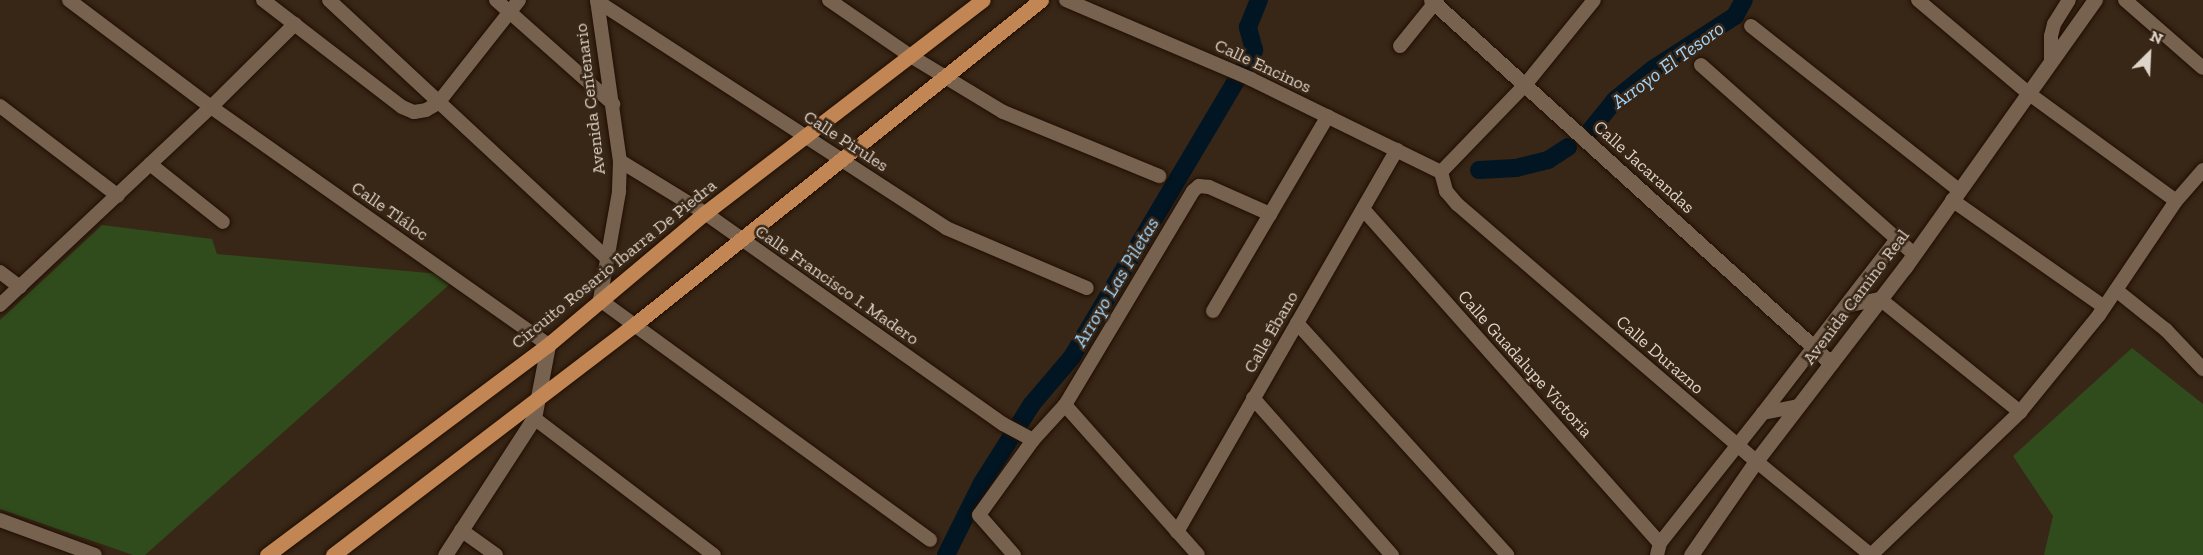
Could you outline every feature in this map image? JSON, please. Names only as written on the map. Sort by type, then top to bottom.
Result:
[{"type":"main road","name":"Circuito Rosario Ibarra De Piedra","points":[[267,555],[548,345],[705,213],[983,0]]},
{"type":"main road","points":[[333,555],[634,325],[839,158],[1041,0]]},
{"type":"street","name":"Calle Tláloc","points":[[69,0],[211,107],[548,345]]},
{"type":"street","points":[[263,0],[402,107],[414,111],[426,110],[438,103],[519,0]]},
{"type":"street","points":[[329,0],[607,258]]},
{"type":"street","points":[[496,0],[613,104]]},
{"type":"street","name":"Calle Encinos","points":[[1066,0],[1251,79],[1441,172]]},
{"type":"street","points":[[1441,172],[1525,85],[1594,0]]},
{"type":"street","points":[[1918,0],[2028,93],[2176,201]]},
{"type":"street","points":[[2051,61],[2054,24],[2069,0]]},
{"type":"street","name":"Avenida Camino Real","points":[[1696,552],[1756,461],[1914,254],[2095,0]]},
{"type":"street","points":[[2125,0],[2203,68]]},
{"type":"street","name":"Avenida Centenario","points":[[597,1],[620,161],[619,192],[600,300]]},
{"type":"street","name":"Calle Pirules","points":[[597,1],[946,228],[1087,288]]},
{"type":"street","points":[[832,1],[909,55],[1003,112],[1159,176]]},
{"type":"street","points":[[1401,46],[1434,1]]},
{"type":"street","name":"Calle Jacarandas","points":[[1434,1],[1831,363]]},
{"type":"street","points":[[0,305],[211,107],[295,24]]},
{"type":"street","points":[[1751,26],[1956,195],[2104,307]]},
{"type":"street","points":[[1701,65],[1914,254]]},
{"type":"street","points":[[0,106],[117,196]]},
{"type":"street","points":[[1213,311],[1328,116]]},
{"type":"street","name":"Calle Ébano","points":[[1176,532],[1397,150]]},
{"type":"street","name":"Calle Francisco I. Madero","points":[[620,161],[705,213],[1003,424],[1028,438]]},
{"type":"street","points":[[150,164],[223,222]]},
{"type":"street","points":[[1871,555],[2019,412],[2104,307],[2176,201],[2203,170]]},
{"type":"street","name":"Calle Durazno","points":[[1441,172],[1446,191],[1457,204],[1737,445],[1871,555]]},
{"type":"street","points":[[1014,555],[979,515],[1028,438],[1065,405],[1193,191],[1199,186],[1209,187],[1270,214]]},
{"type":"street","name":"Calle Guadalupe Victoria","points":[[1363,209],[1659,549]]},
{"type":"street","points":[[1659,549],[1897,239]]},
{"type":"street","points":[[0,272],[20,287]]},
{"type":"street","points":[[2116,290],[2166,330],[2203,369]]},
{"type":"street","points":[[1846,306],[1880,299],[2019,412]]},
{"type":"street","points":[[600,300],[930,540]]},
{"type":"street","points":[[1297,323],[1507,555]]},
{"type":"street","points":[[445,555],[534,418],[540,397],[548,345]]},
{"type":"street","points":[[1253,398],[1392,555]]},
{"type":"street","points":[[1065,405],[1198,555]]},
{"type":"street","points":[[1763,413],[1799,406]]},
{"type":"street","points":[[534,418],[714,555]]},
{"type":"street","points":[[0,520],[95,555]]},
{"type":"street","points":[[461,530],[496,555]]},
{"type":"green space","points":[[102,225],[212,239],[217,254],[440,274],[450,284],[145,555],[133,555],[0,509],[0,320]]},
{"type":"green space","points":[[2132,348],[2203,404],[2203,555],[2044,555],[2053,516],[2013,456]]},
{"type":"waterway","name":"Arroyo Las Piletas","points":[[946,555],[982,483],[1032,404],[1072,357],[1254,50],[1248,27],[1259,0]]},
{"type":"waterway","name":"Arroyo El Tesoro","points":[[1590,131],[1615,100],[1653,69],[1735,16],[1744,0]]},
{"type":"waterway","name":"Arroyo El Tesoro","points":[[1479,170],[1516,168],[1548,160],[1568,147]]}]
